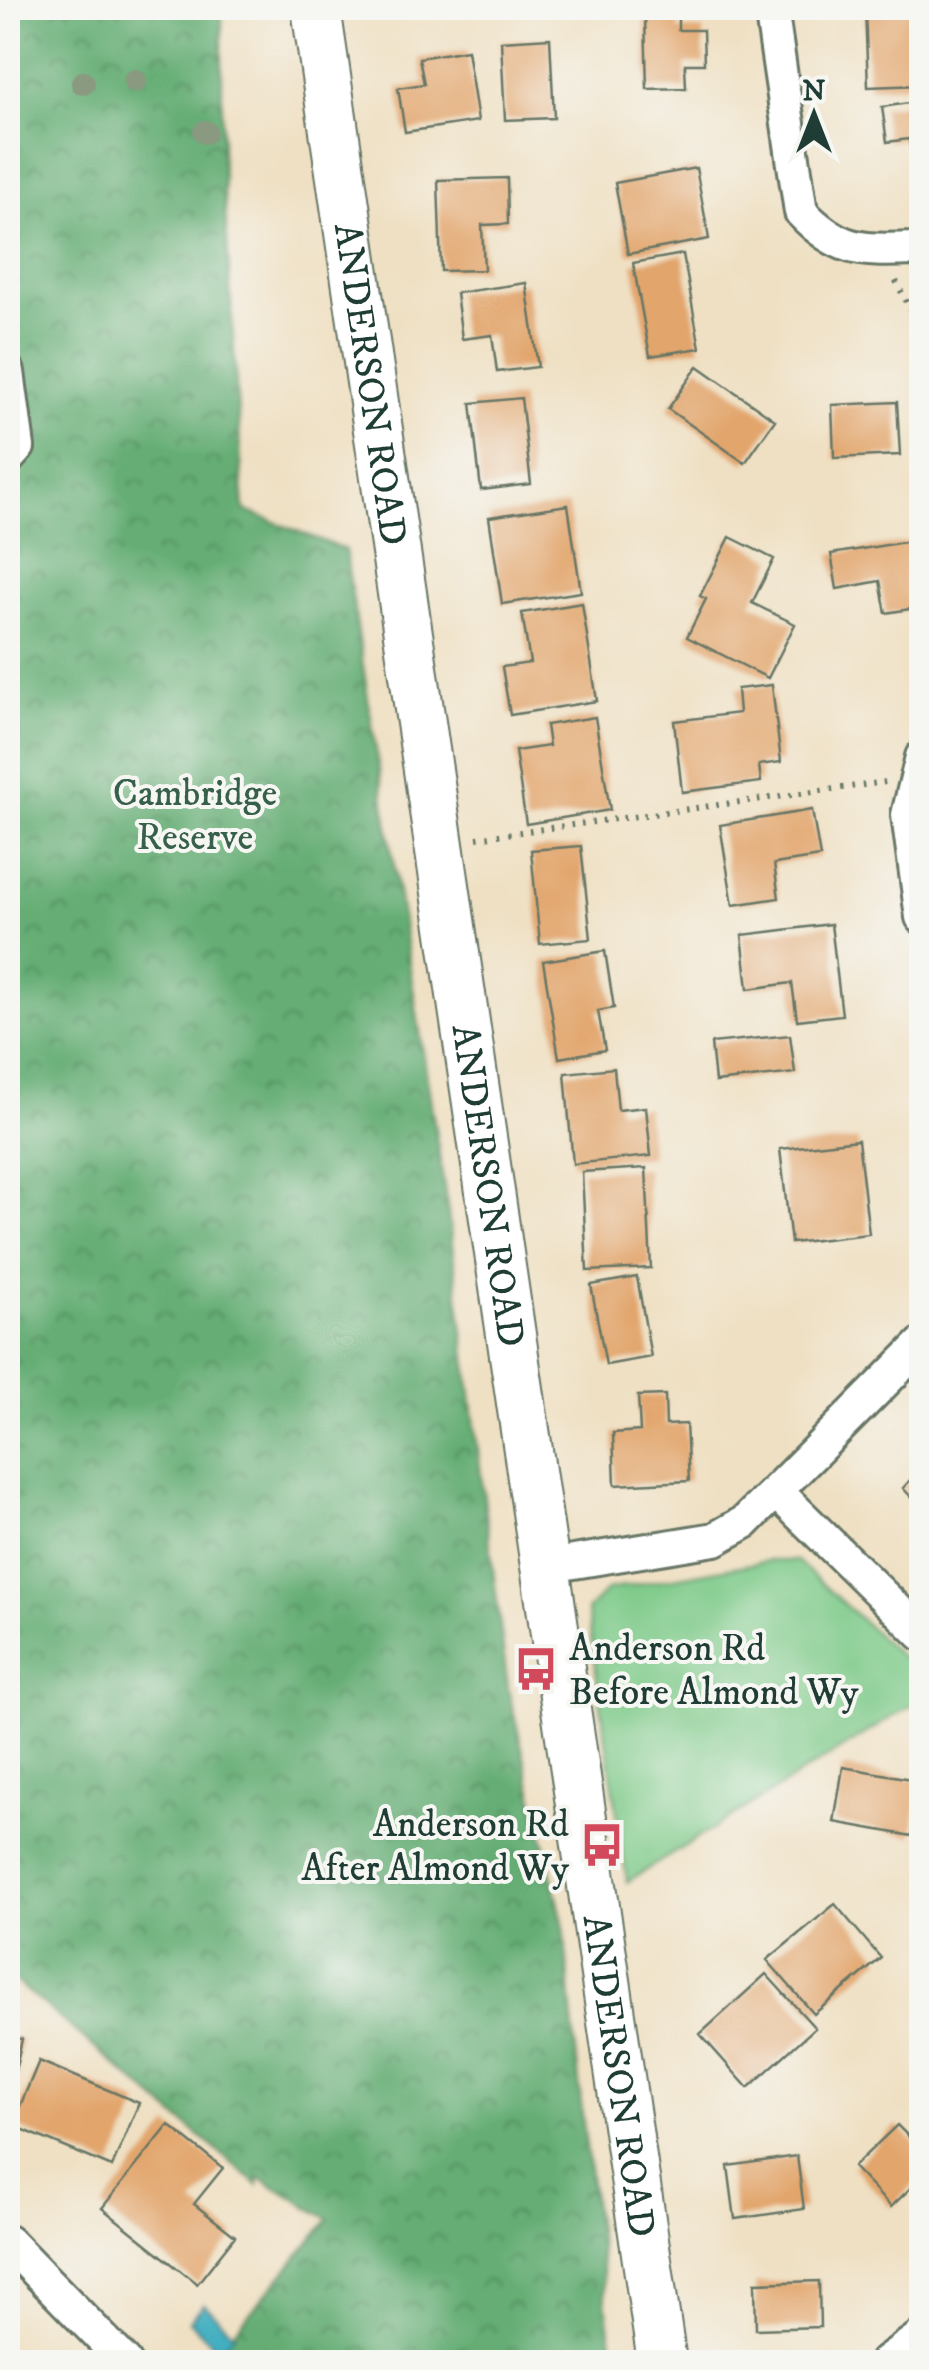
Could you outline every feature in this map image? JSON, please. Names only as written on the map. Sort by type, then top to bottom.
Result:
[{"type":"street","name":"ANDERSON ROAD","points":[[316,8],[662,2362]]},
{"type":"street","points":[[771,8],[801,212],[824,236],[855,250],[922,249]]},
{"type":"street","points":[[8,372],[13,453]]},
{"type":"street","points":[[919,767],[908,815],[922,917]]},
{"type":"street","points":[[543,1566],[715,1539],[745,1522],[922,1344]]},
{"type":"street","points":[[778,1493],[922,1634]]},
{"type":"street","points":[[8,2242],[125,2362]]},
{"type":"street","points":[[886,2362],[922,2336]]},
{"type":"path","points":[[882,250],[911,311],[922,386]]},
{"type":"path","points":[[465,840],[919,767]]},
{"type":"green space","name":"Cambridge Reserve","points":[[8,8],[222,8],[222,159],[244,510],[345,550],[448,1213],[508,1688],[564,1926],[582,2114],[614,2362],[209,2362],[329,2219],[258,2177],[258,2185],[8,1975],[8,474],[30,448],[8,285]]},
{"type":"green space","points":[[768,1561],[797,1561],[921,1675],[921,1699],[627,1882],[587,1610],[607,1590]]},
{"type":"water","points":[[204,2304],[235,2334],[219,2350],[189,2321]]},
{"type":"building","points":[[865,8],[922,8],[922,85],[868,87]]},
{"type":"building","points":[[678,17],[678,30],[703,30],[704,64],[685,64],[686,88],[647,89],[645,18]]},
{"type":"building","points":[[550,38],[554,118],[505,120],[501,41]]},
{"type":"building","points":[[467,50],[478,121],[405,132],[398,88],[424,84],[419,58]]},
{"type":"building","points":[[922,101],[922,171],[913,172],[909,139],[887,142],[882,107]]},
{"type":"building","points":[[696,168],[709,239],[628,254],[615,183]]},
{"type":"building","points":[[507,178],[508,224],[482,225],[484,270],[441,271],[438,180]]},
{"type":"building","points":[[683,254],[700,348],[650,356],[633,263]]},
{"type":"building","points":[[526,283],[538,367],[497,372],[492,335],[462,339],[456,293]]},
{"type":"building","points":[[698,366],[775,420],[745,463],[668,409]]},
{"type":"building","points":[[521,398],[531,484],[481,490],[471,403]]},
{"type":"building","points":[[897,402],[900,455],[834,458],[832,405]]},
{"type":"building","points":[[568,505],[581,592],[502,604],[489,517]]},
{"type":"building","points":[[730,537],[774,559],[752,603],[795,624],[768,678],[687,637],[706,599],[700,596]]},
{"type":"building","points":[[917,540],[922,607],[886,613],[880,581],[837,589],[831,554]]},
{"type":"building","points":[[582,603],[597,701],[510,715],[502,667],[530,663],[522,613]]},
{"type":"building","points":[[772,685],[781,762],[759,765],[761,782],[682,792],[674,721],[739,713],[737,689]]},
{"type":"building","points":[[595,717],[610,810],[526,824],[515,751],[549,746],[546,725]]},
{"type":"building","points":[[812,810],[820,857],[774,864],[779,898],[733,905],[720,825]]},
{"type":"building","points":[[581,846],[591,939],[540,944],[531,850]]},
{"type":"building","points":[[831,924],[842,1015],[797,1020],[792,983],[748,989],[742,935]]},
{"type":"building","points":[[605,951],[614,1008],[598,1011],[605,1050],[559,1058],[543,961]]},
{"type":"building","points":[[790,1035],[795,1073],[715,1082],[711,1043]]},
{"type":"building","points":[[614,1068],[618,1110],[646,1107],[651,1156],[573,1164],[565,1073]]},
{"type":"building","points":[[858,1140],[869,1234],[791,1243],[780,1149]]},
{"type":"building","points":[[646,1168],[651,1268],[587,1271],[582,1172]]},
{"type":"building","points":[[637,1277],[651,1357],[606,1365],[591,1285]]},
{"type":"building","points":[[665,1395],[666,1425],[686,1424],[689,1481],[615,1485],[613,1433],[640,1431],[638,1396]]},
{"type":"building","points":[[922,1467],[922,1509],[903,1488]]},
{"type":"building","points":[[843,1767],[922,1781],[912,1836],[834,1822]]},
{"type":"building","points":[[835,1904],[881,1958],[814,2014],[767,1960]]},
{"type":"building","points":[[766,1974],[815,2028],[748,2088],[700,2034]]},
{"type":"building","points":[[8,2037],[22,2039],[9,2099],[8,2099]]},
{"type":"building","points":[[39,2061],[139,2103],[112,2167],[12,2125]]},
{"type":"building","points":[[169,2125],[223,2168],[194,2204],[235,2236],[197,2284],[102,2208]]},
{"type":"building","points":[[897,2125],[922,2150],[922,2177],[891,2207],[853,2167]]},
{"type":"building","points":[[797,2156],[804,2209],[735,2219],[728,2166]]},
{"type":"building","points":[[819,2281],[820,2327],[756,2329],[755,2283]]},
{"type":"place","name":"Anderson Rd Before Almond Wy","points":[[536,1669]]},
{"type":"place","name":"Anderson Rd After Almond Wy","points":[[602,1845]]}]
